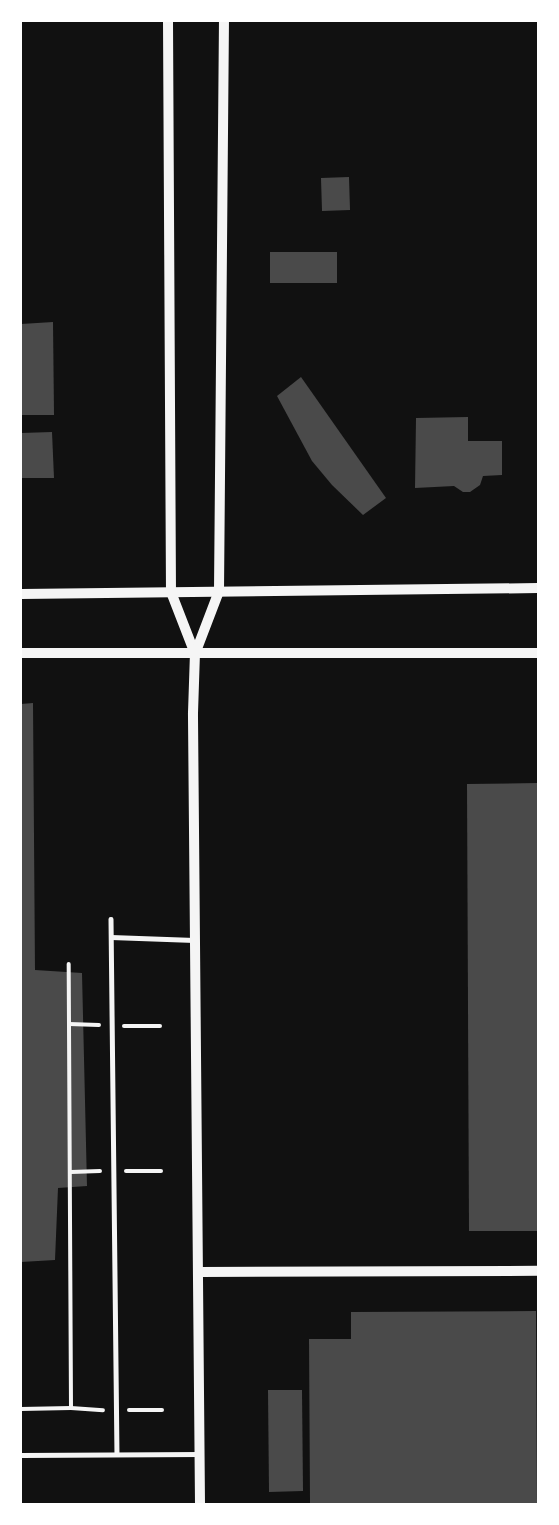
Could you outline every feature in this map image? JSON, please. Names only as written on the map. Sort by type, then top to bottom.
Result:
[{"type":"street","points":[[168,21],[171,592],[195,654]]},
{"type":"street","points":[[200,1504],[200,1272],[194,940],[195,654],[219,591],[224,21]]},
{"type":"street","points":[[21,594],[538,588]]},
{"type":"street","points":[[21,653],[538,653]]},
{"type":"street","points":[[200,1272],[538,1271]]},
{"type":"lane","points":[[111,919],[117,1454]]},
{"type":"lane","points":[[111,937],[194,940]]},
{"type":"lane","points":[[21,1450],[23,1455],[21,1460]]},
{"type":"lane","points":[[23,1455],[200,1454]]},
{"type":"path","points":[[21,1408],[71,1408],[69,964]]},
{"type":"building","points":[[349,177],[350,210],[322,211],[321,178]]},
{"type":"building","points":[[270,252],[337,252],[337,283],[270,283]]},
{"type":"building","points":[[53,322],[54,415],[21,415],[21,324]]},
{"type":"building","points":[[301,377],[386,498],[363,515],[332,485],[312,461],[277,396]]},
{"type":"building","points":[[468,417],[468,441],[502,441],[502,475],[483,476],[480,485],[470,492],[463,492],[454,486],[415,488],[416,418]]},
{"type":"building","points":[[52,432],[54,478],[21,478],[21,433]]},
{"type":"building","points":[[33,703],[35,970],[82,973],[87,1186],[58,1188],[55,1260],[21,1262],[21,704]]},
{"type":"building","points":[[538,783],[538,1231],[469,1231],[467,784]]},
{"type":"building","points":[[536,1311],[537,1504],[310,1504],[309,1339],[351,1339],[351,1312]]},
{"type":"building","points":[[268,1390],[302,1390],[303,1491],[269,1492]]}]
